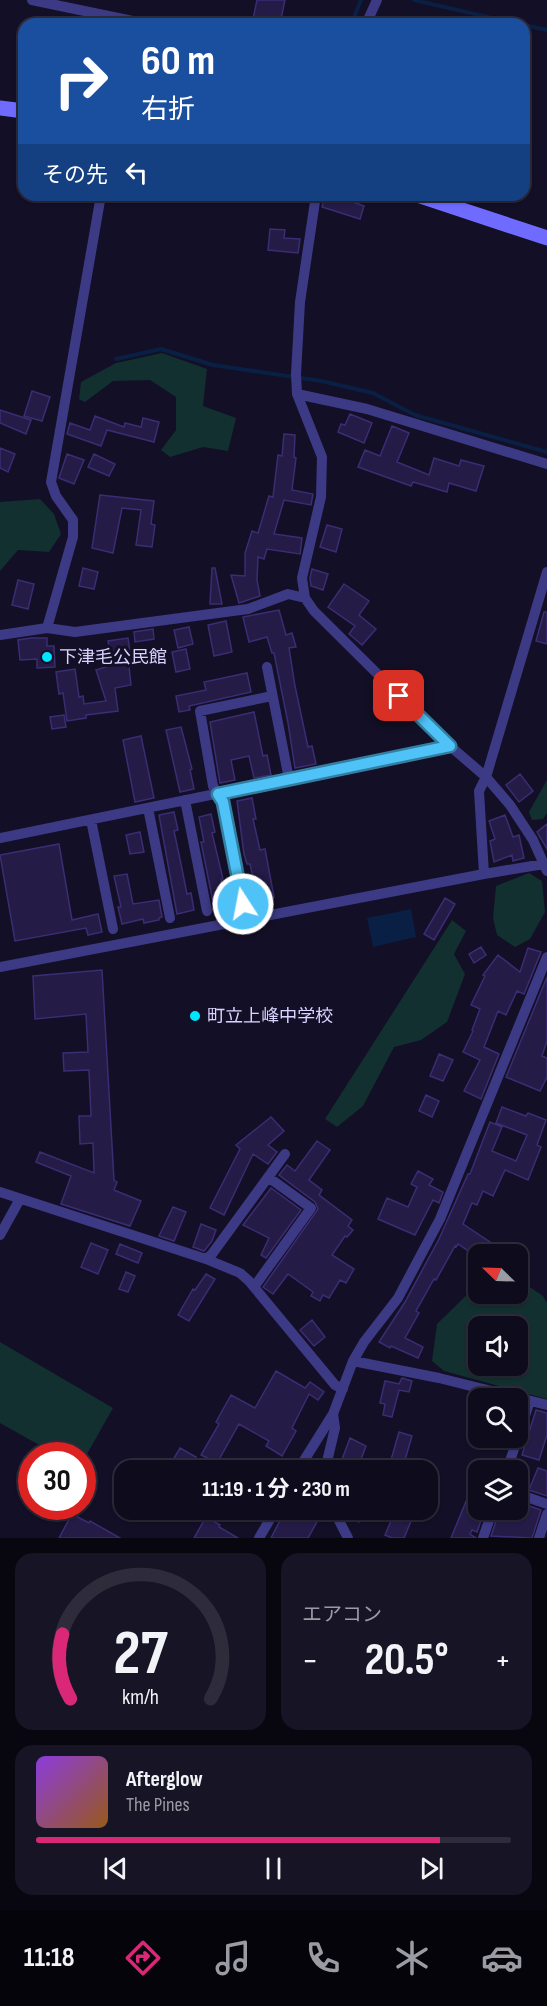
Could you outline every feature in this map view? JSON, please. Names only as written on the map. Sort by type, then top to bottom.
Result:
[{"type":"main road","points":[[0,108],[18,110]]},
{"type":"main road","points":[[435,201],[547,238]]},
{"type":"street","points":[[32,0],[117,18]]},
{"type":"street","points":[[368,18],[376,0]]},
{"type":"street","points":[[47,628],[74,537],[73,520],[56,496],[51,482],[100,201]]},
{"type":"street","points":[[0,967],[484,874],[546,868],[533,840],[510,805],[486,777],[450,746],[314,611],[304,598],[302,578],[321,497],[322,457],[297,394],[296,374],[300,302],[315,201]]},
{"type":"street","points":[[297,394],[367,410],[547,464]]},
{"type":"street","points":[[484,874],[479,791],[486,777],[547,572]]},
{"type":"street","points":[[0,635],[47,628],[75,632],[248,609],[288,594],[304,598]]},
{"type":"street","points":[[267,668],[289,779]]},
{"type":"street","points":[[243,904],[223,802],[213,786],[200,711],[272,696]]},
{"type":"street","points":[[0,838],[450,746]]},
{"type":"street","points":[[185,800],[207,911]]},
{"type":"street","points":[[148,808],[170,918]]},
{"type":"street","points":[[91,820],[113,929]]},
{"type":"street","points":[[304,1460],[333,1414],[353,1361],[364,1342],[398,1298],[440,1219],[545,973],[547,957]]},
{"type":"street","points":[[206,1259],[285,1154]]},
{"type":"street","points":[[254,1287],[311,1208],[268,1177]]},
{"type":"street","points":[[0,1192],[206,1259],[240,1274],[254,1287],[335,1385],[343,1389]]},
{"type":"street","points":[[0,1235],[20,1199]]},
{"type":"street","points":[[353,1361],[547,1405]]},
{"type":"street","points":[[510,1460],[530,1401]]},
{"type":"street","points":[[327,1460],[335,1428],[333,1414]]},
{"type":"street","points":[[528,1497],[547,1504]]},
{"type":"street","points":[[539,1538],[547,1514]]},
{"type":"street","points":[[259,1538],[270,1520]]},
{"type":"street","points":[[339,1520],[348,1538]]},
{"type":"street","points":[[483,1538],[489,1520]]},
{"type":"green space","points":[[162,353],[207,369],[203,406],[236,418],[228,451],[203,447],[170,457],[161,450],[176,430],[176,397],[150,380],[113,381],[85,402],[79,399],[81,382],[116,363]]},
{"type":"green space","points":[[40,499],[54,514],[61,534],[49,552],[18,550],[0,571],[0,502]]},
{"type":"green space","points":[[547,780],[547,813],[543,819],[532,820],[529,812]]},
{"type":"green space","points":[[529,873],[542,881],[545,912],[530,939],[515,947],[497,935],[493,918],[496,886]]},
{"type":"green space","points":[[452,920],[466,931],[454,954],[465,974],[447,1022],[421,1040],[394,1047],[363,1106],[337,1127],[325,1119]]},
{"type":"green space","points":[[528,1286],[543,1296],[547,1303],[547,1399],[528,1394],[528,1388],[507,1388],[444,1371],[432,1361],[437,1324],[468,1294],[468,1304],[528,1304]]},
{"type":"green space","points":[[0,1342],[113,1408],[94,1442],[34,1442],[0,1423]]},
{"type":"water","points":[[411,909],[416,937],[373,947],[367,918]]},
{"type":"building","points":[[257,0],[285,0],[281,18],[253,18]]},
{"type":"building","points":[[324,201],[350,201],[364,206],[360,219],[322,207]]},
{"type":"building","points":[[270,229],[285,230],[284,238],[300,239],[298,253],[268,250]]},
{"type":"building","points":[[32,391],[50,397],[42,421],[24,416]]},
{"type":"building","points":[[0,410],[31,420],[26,434],[0,423]]},
{"type":"building","points":[[350,414],[372,423],[364,443],[338,432],[341,424],[345,425]]},
{"type":"building","points":[[95,416],[124,427],[125,423],[141,427],[143,418],[159,422],[154,442],[107,430],[101,446],[67,434],[70,423],[90,430]]},
{"type":"building","points":[[392,426],[409,433],[397,462],[429,475],[434,458],[459,466],[461,460],[484,466],[476,491],[449,483],[447,492],[413,482],[411,486],[358,467],[365,450],[380,456]]},
{"type":"building","points":[[284,434],[295,435],[294,457],[296,458],[292,490],[313,494],[311,505],[284,500],[274,534],[302,538],[300,554],[267,549],[264,559],[258,557],[257,580],[260,596],[239,603],[231,575],[245,576],[245,553],[252,531],[258,533],[269,496],[273,497],[278,455],[282,456]]},
{"type":"building","points":[[0,448],[15,454],[8,472],[0,468]]},
{"type":"building","points":[[67,454],[84,460],[74,484],[59,478]]},
{"type":"building","points":[[94,454],[115,464],[109,476],[88,467]]},
{"type":"building","points":[[100,495],[154,501],[151,524],[155,525],[152,547],[136,545],[141,510],[122,508],[113,553],[92,548]]},
{"type":"building","points":[[327,525],[342,529],[336,552],[320,547]]},
{"type":"building","points":[[83,568],[98,572],[94,589],[79,586]]},
{"type":"building","points":[[212,568],[215,568],[222,604],[210,604]]},
{"type":"building","points":[[312,569],[328,574],[323,590],[311,586]]},
{"type":"building","points":[[18,580],[34,584],[28,609],[12,605]]},
{"type":"building","points":[[344,584],[369,601],[359,615],[376,629],[362,645],[349,634],[355,626],[328,607]]},
{"type":"building","points":[[279,610],[286,635],[292,633],[296,647],[289,648],[295,686],[308,747],[312,746],[316,764],[295,768],[274,653],[272,653],[267,637],[249,642],[243,617]]},
{"type":"building","points":[[544,612],[547,612],[547,644],[536,641]]},
{"type":"building","points":[[226,621],[232,652],[214,656],[208,625]]},
{"type":"building","points":[[189,627],[193,644],[178,648],[174,630]]},
{"type":"building","points":[[153,629],[154,639],[135,642],[134,632]]},
{"type":"building","points":[[47,638],[47,646],[54,646],[55,667],[37,668],[37,659],[20,660],[18,640]]},
{"type":"building","points":[[128,638],[132,666],[129,666],[131,685],[115,688],[118,711],[86,715],[86,718],[67,721],[63,693],[59,694],[56,672],[75,669],[79,697],[83,696],[84,704],[106,701],[96,670],[112,665],[108,641]]},
{"type":"building","points":[[186,649],[190,669],[176,672],[172,652]]},
{"type":"building","points":[[247,673],[251,692],[189,706],[190,710],[179,712],[176,696],[206,690],[204,682]]},
{"type":"building","points":[[254,712],[263,756],[267,755],[271,775],[254,778],[249,756],[231,760],[235,780],[220,783],[210,722]]},
{"type":"building","points":[[64,715],[66,727],[52,729],[50,717]]},
{"type":"building","points":[[181,727],[192,769],[190,770],[194,789],[180,792],[166,730]]},
{"type":"building","points":[[141,736],[154,798],[135,802],[123,740]]},
{"type":"building","points":[[520,774],[533,791],[519,802],[506,785]]},
{"type":"building","points":[[252,798],[256,819],[253,819],[260,850],[265,849],[274,897],[258,901],[250,864],[247,864],[244,854],[237,801]]},
{"type":"building","points":[[174,812],[178,830],[174,831],[187,894],[191,893],[194,910],[177,914],[159,815]]},
{"type":"building","points":[[211,814],[215,832],[212,833],[223,879],[221,879],[226,904],[214,907],[201,842],[204,842],[199,817]]},
{"type":"building","points":[[505,815],[513,837],[519,835],[524,858],[513,861],[512,855],[494,862],[490,841],[495,839],[489,821]]},
{"type":"building","points":[[547,824],[547,849],[537,832]]},
{"type":"building","points":[[140,832],[144,852],[130,854],[126,835]]},
{"type":"building","points":[[59,844],[72,920],[98,914],[102,932],[88,935],[86,928],[15,941],[0,855]]},
{"type":"building","points":[[127,874],[133,904],[159,900],[162,917],[159,920],[144,923],[143,919],[122,924],[118,907],[121,907],[114,876]]},
{"type":"building","points":[[445,898],[455,904],[434,940],[424,934]]},
{"type":"building","points":[[481,947],[486,955],[474,963],[469,954]]},
{"type":"building","points":[[528,948],[541,952],[524,994],[517,991],[506,1015],[498,1011],[484,1047],[499,1054],[481,1099],[464,1091],[480,1060],[463,1052],[480,1009],[471,1005],[485,976],[483,975],[498,955],[520,972]]},
{"type":"building","points":[[102,970],[114,1180],[117,1182],[114,1190],[141,1201],[130,1226],[61,1204],[71,1176],[36,1162],[40,1152],[94,1173],[93,1143],[80,1144],[79,1116],[91,1116],[89,1070],[64,1071],[63,1053],[88,1052],[86,1014],[35,1019],[33,976]]},
{"type":"building","points":[[547,977],[547,1041],[542,1056],[547,1058],[547,1077],[540,1091],[506,1077]]},
{"type":"building","points":[[439,1054],[453,1060],[443,1081],[430,1076]]},
{"type":"building","points":[[426,1095],[439,1101],[432,1117],[419,1111]]},
{"type":"building","points":[[502,1107],[526,1116],[528,1113],[546,1120],[537,1145],[541,1147],[528,1180],[505,1170],[493,1196],[483,1191],[477,1205],[472,1203],[463,1224],[493,1244],[468,1244],[468,1251],[458,1244],[455,1246],[416,1311],[419,1313],[405,1338],[423,1347],[418,1358],[391,1346],[390,1348],[379,1342],[405,1302],[439,1239],[468,1174],[470,1174],[490,1122],[502,1127],[492,1151],[516,1161],[527,1135],[496,1123]]},
{"type":"building","points":[[271,1117],[284,1131],[268,1145],[277,1152],[268,1164],[253,1154],[224,1215],[210,1208],[240,1149],[236,1145]]},
{"type":"building","points":[[317,1141],[330,1150],[309,1180],[322,1190],[319,1195],[352,1220],[348,1226],[353,1230],[347,1237],[345,1236],[332,1255],[354,1269],[346,1283],[340,1280],[329,1298],[323,1295],[320,1301],[311,1296],[313,1292],[288,1274],[273,1294],[263,1287],[318,1209],[315,1202],[279,1175],[287,1165],[295,1171]]},
{"type":"building","points":[[418,1171],[433,1179],[429,1185],[443,1192],[439,1203],[433,1200],[415,1235],[378,1219],[387,1198],[408,1207],[417,1187],[411,1184]]},
{"type":"building","points":[[271,1188],[301,1210],[266,1258],[261,1255],[269,1238],[243,1225]]},
{"type":"building","points":[[173,1207],[186,1212],[174,1241],[159,1236]]},
{"type":"building","points":[[201,1224],[216,1230],[212,1241],[204,1251],[193,1247]]},
{"type":"building","points":[[91,1243],[108,1250],[98,1274],[81,1267]]},
{"type":"building","points":[[120,1244],[142,1253],[138,1263],[116,1254]]},
{"type":"building","points":[[126,1272],[135,1276],[128,1292],[119,1289]]},
{"type":"building","points":[[206,1274],[215,1279],[189,1321],[178,1315],[193,1289],[195,1290]]},
{"type":"building","points":[[312,1320],[325,1337],[314,1346],[300,1330]]},
{"type":"building","points":[[276,1371],[305,1388],[310,1382],[324,1392],[318,1400],[309,1394],[292,1428],[296,1431],[282,1456],[266,1446],[269,1441],[239,1424],[219,1460],[211,1460],[201,1455],[219,1424],[216,1422],[231,1395],[255,1408]]},
{"type":"building","points":[[402,1378],[412,1381],[409,1392],[399,1390],[392,1417],[383,1415],[385,1404],[380,1403],[385,1381],[399,1384]]},
{"type":"building","points":[[536,1410],[547,1413],[547,1435],[539,1460],[522,1455],[524,1448],[528,1448],[528,1436]]},
{"type":"building","points":[[399,1432],[412,1436],[405,1460],[391,1460]]},
{"type":"building","points":[[350,1438],[366,1446],[361,1460],[342,1460]]},
{"type":"building","points":[[180,1448],[196,1457],[194,1460],[173,1460]]},
{"type":"building","points":[[538,1468],[547,1471],[547,1496],[529,1490]]},
{"type":"building","points":[[468,1499],[468,1520],[481,1520],[477,1532],[472,1530],[470,1534],[476,1538],[451,1538]]},
{"type":"building","points":[[528,1505],[541,1510],[532,1538],[491,1536],[496,1520],[528,1520]]},
{"type":"building","points":[[69,1520],[83,1520],[89,1523],[90,1521],[120,1538],[59,1538]]},
{"type":"building","points":[[204,1520],[211,1520],[238,1538],[194,1538]]},
{"type":"building","points":[[280,1520],[318,1520],[308,1538],[271,1538]]},
{"type":"building","points":[[391,1520],[412,1520],[404,1538],[392,1538],[385,1535]]},
{"type":"waterway","points":[[354,18],[361,0]]},
{"type":"waterway","points":[[414,0],[493,18]]},
{"type":"waterway","points":[[530,26],[547,30]]},
{"type":"waterway","points":[[116,359],[161,349],[213,365],[321,381],[373,393],[415,415],[547,452]]},
{"type":"place","name":"下津毛公民館","points":[[47,657]]},
{"type":"place","name":"町立上峰中学校","points":[[195,1016]]},
{"type":"route","points":[[243,904],[223,802],[218,794],[450,746],[399,696]]}]
